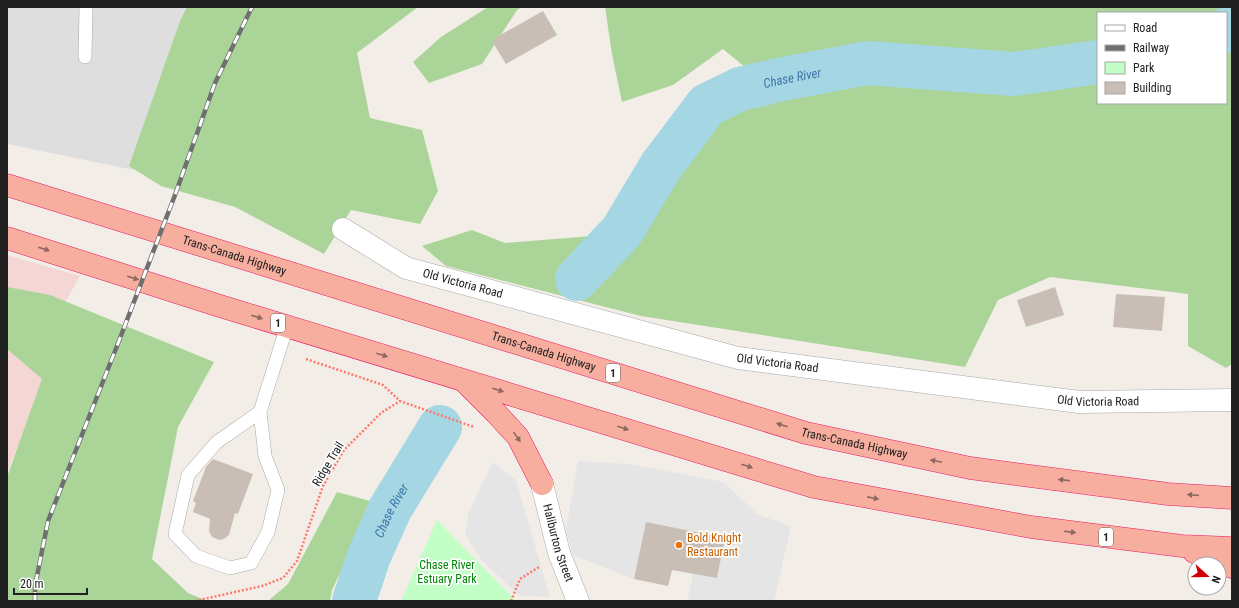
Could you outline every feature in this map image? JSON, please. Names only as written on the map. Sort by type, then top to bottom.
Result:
[{"type":"highway","name":"Trans-Canada Highway","points":[[7,185],[806,433],[970,468],[1168,494],[1232,498]]},
{"type":"highway","name":"1","points":[[7,238],[287,326],[814,486],[1031,527],[1182,546],[1232,548]]},
{"type":"highway","points":[[461,379],[496,413],[518,438],[542,484]]},
{"type":"highway","points":[[1182,546],[1232,567]]},
{"type":"street","name":"Old Victoria Road","points":[[343,229],[406,268],[738,358],[1079,402],[1232,400]]},
{"type":"street","name":"Haliburton Street","points":[[542,484],[560,553],[578,601]]},
{"type":"lane","points":[[84,57],[86,7]]},
{"type":"lane","points":[[260,412],[217,442],[188,474],[176,534],[196,556],[230,568],[251,563],[268,532],[278,490],[264,456],[260,412],[287,326]]},
{"type":"path","name":"Ridge Trail","points":[[194,601],[262,586],[283,578],[297,561],[323,486],[344,450],[381,412],[400,402],[473,426],[479,431]]},
{"type":"path","points":[[511,601],[520,580],[560,553]]},
{"type":"shaded area","points":[[7,7],[200,7],[134,170],[7,144]]},
{"type":"shaded area","points":[[7,255],[80,276],[45,338],[51,363],[7,473]]},
{"type":"shaded area","points":[[578,461],[629,464],[724,482],[758,515],[791,526],[774,601],[695,601],[688,599],[693,573],[717,578],[725,538],[646,523],[634,579],[573,555],[566,530]]},
{"type":"shaded area","points":[[493,462],[516,480],[550,597],[519,596],[481,559],[465,534],[469,512]]},
{"type":"green space","points":[[187,7],[418,7],[357,53],[370,118],[422,130],[438,191],[420,224],[351,210],[324,254],[235,207],[161,186],[129,166],[180,21]]},
{"type":"green space","points":[[488,7],[522,7],[517,10],[482,64],[429,83],[413,62],[441,37]]},
{"type":"green space","points":[[605,7],[1232,7],[1232,364],[1226,368],[1188,346],[1188,294],[1050,277],[998,300],[965,367],[641,316],[446,266],[422,246],[472,230],[505,243],[605,235],[695,119],[751,72],[723,49],[673,85],[622,102],[612,54]]},
{"type":"green space","points":[[7,287],[50,295],[214,362],[178,427],[152,559],[188,593],[207,601],[7,601],[7,477],[42,379],[7,349]]},
{"type":"green space","points":[[337,492],[374,502],[332,590],[330,601],[268,601],[288,584]]},
{"type":"green space","name":"Chase River Estuary Park","points":[[437,520],[516,601],[401,601]]},
{"type":"building","points":[[543,11],[557,35],[506,64],[492,41]]},
{"type":"building","points":[[1055,287],[1064,315],[1026,327],[1017,300]]},
{"type":"building","points":[[1116,294],[1165,297],[1162,331],[1113,327]]},
{"type":"building","points":[[213,459],[253,474],[238,514],[235,513],[229,535],[224,539],[219,540],[212,537],[209,531],[210,519],[193,512],[196,503],[193,501],[206,467]]},
{"type":"building","points":[[646,522],[725,538],[717,578],[672,570],[668,586],[634,579]]},
{"type":"waterway","name":"Chase River","points":[[1227,30],[1232,26]]},
{"type":"waterway","name":"Chase River","points":[[577,279],[622,231],[661,166],[707,105],[740,89],[867,63],[1014,74],[1097,62]]},
{"type":"waterway","name":"Chase River","points":[[354,601],[369,556],[390,509],[440,427]]},
{"type":"railway","points":[[35,601],[35,586],[48,521],[175,195],[215,83],[252,7]]},
{"type":"place","name":"Bold Knight Restaurant","points":[[679,545]]}]
